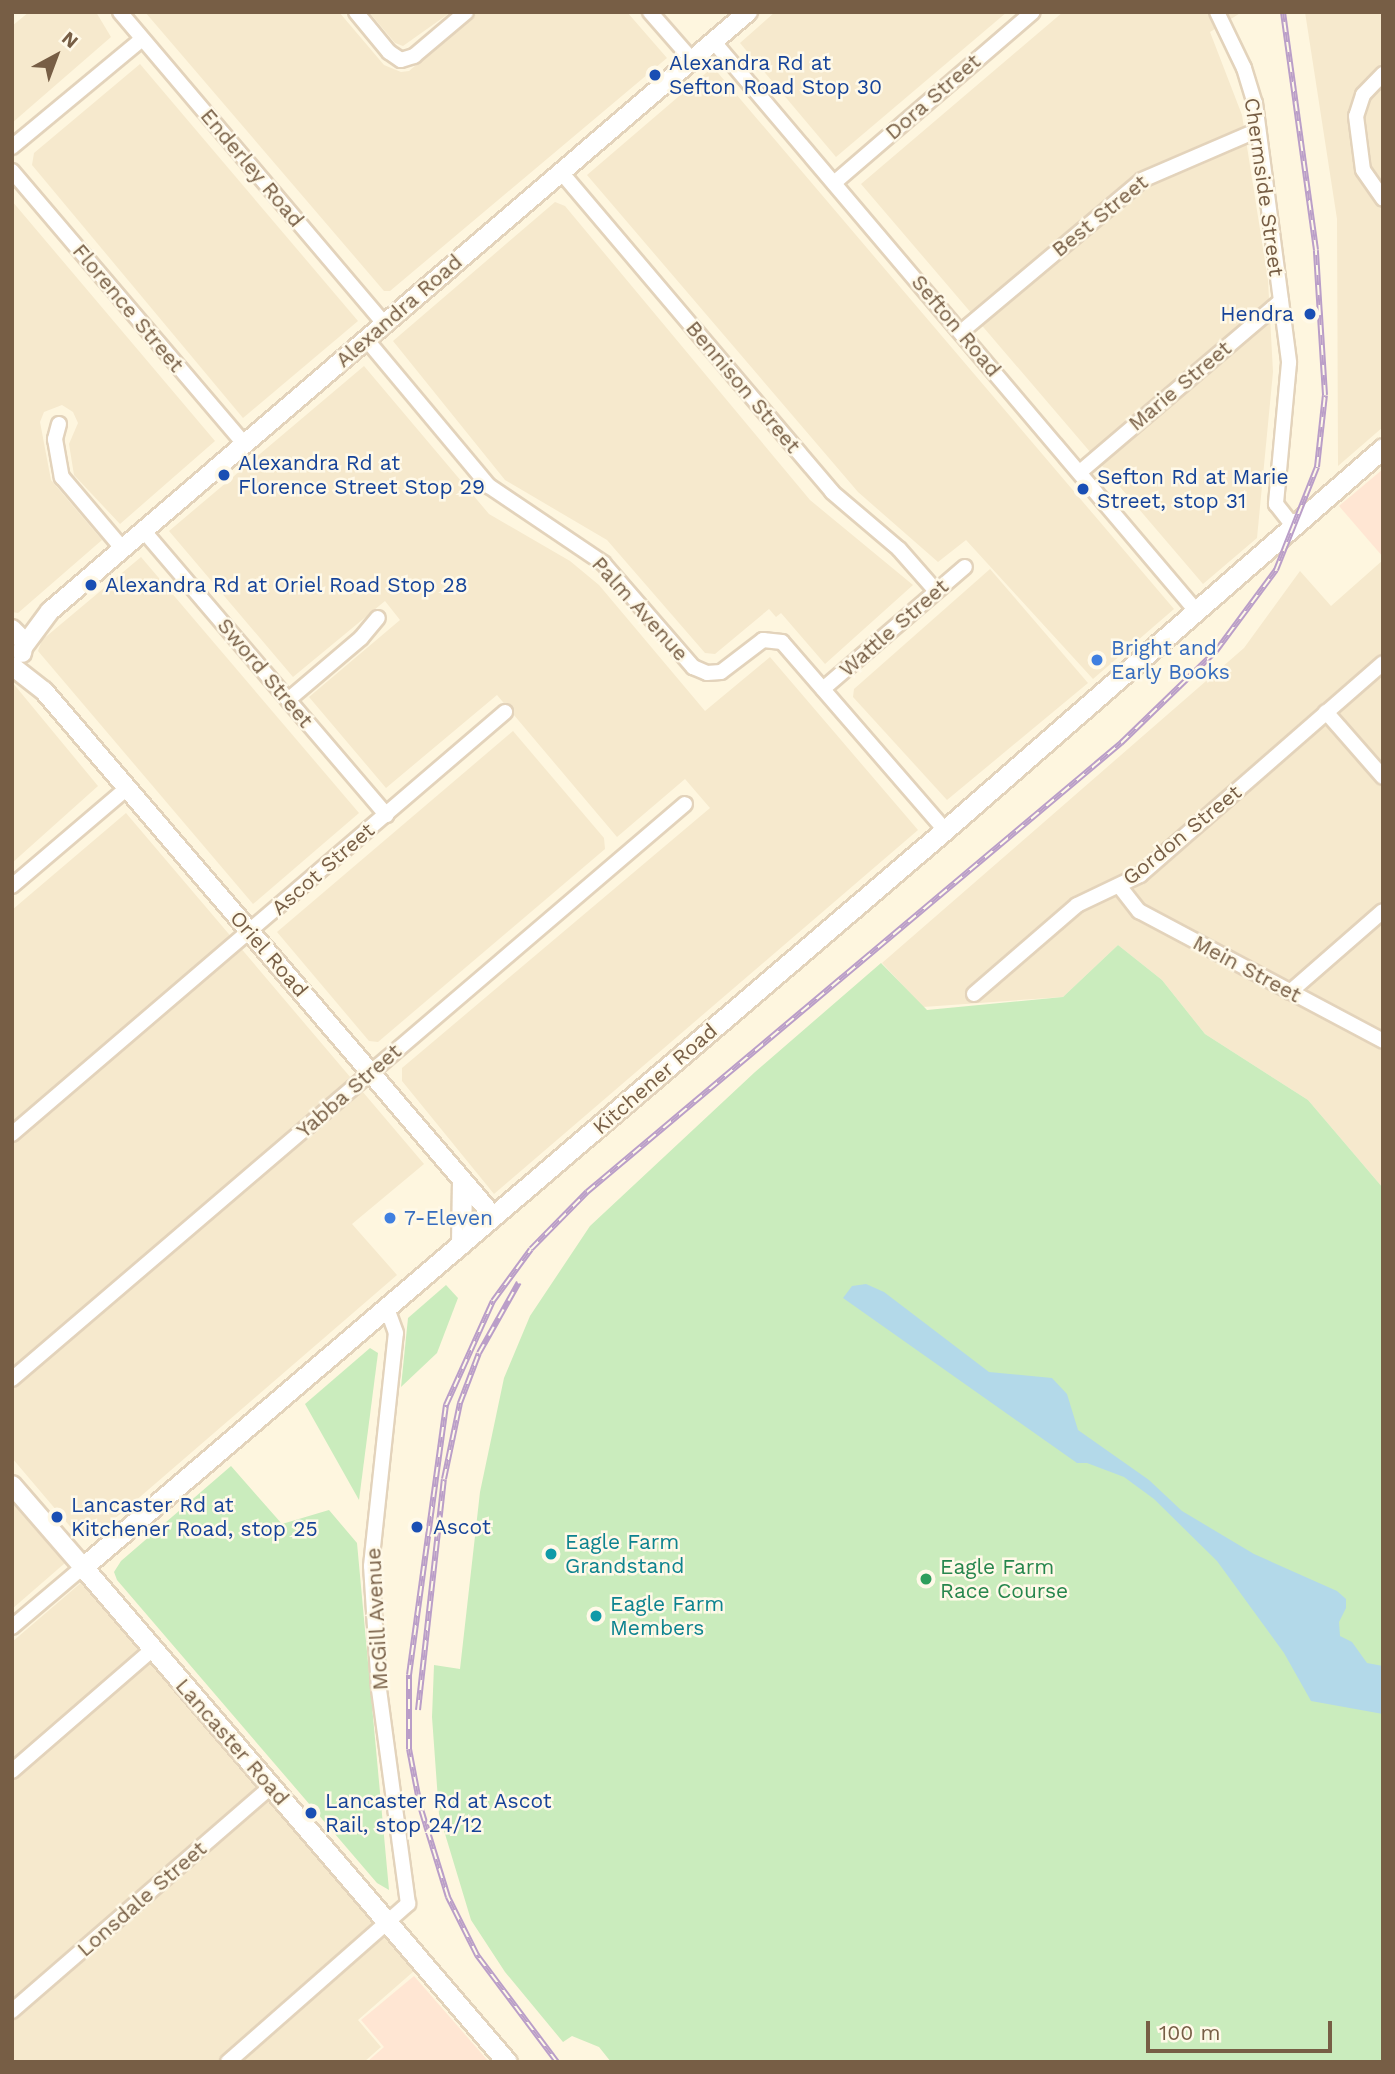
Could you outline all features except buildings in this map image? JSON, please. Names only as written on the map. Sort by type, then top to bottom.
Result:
[{"type":"main road","points":[[1342,488],[1349,476],[1383,449]]},
{"type":"main road","points":[[1342,488],[1355,484],[1383,460]]},
{"type":"main road","name":"Kitchener Road","points":[[83,1567],[1342,488]]},
{"type":"main road","points":[[461,1244],[462,1182]]},
{"type":"main road","name":"Lancaster Road","points":[[83,1567],[507,2061]]},
{"type":"street","name":"Enderley Road","points":[[120,12],[384,323]]},
{"type":"street","points":[[356,12],[389,52],[401,60],[414,56],[466,12]]},
{"type":"street","points":[[650,12],[692,60]]},
{"type":"street","name":"Alexandra Road","points":[[18,656],[50,611],[748,12]]},
{"type":"street","name":"Dora Street","points":[[834,183],[1033,12]]},
{"type":"street","name":"Chermside Street","points":[[1217,12],[1244,68],[1258,130],[1290,381],[1276,504],[1295,528]]},
{"type":"street","points":[[12,146],[142,38]]},
{"type":"street","name":"Sefton Road","points":[[714,42],[1197,612]]},
{"type":"street","points":[[1383,74],[1363,95],[1356,116],[1363,170],[1383,199]]},
{"type":"street","name":"Best Street","points":[[961,332],[1142,180],[1258,130]]},
{"type":"street","name":"Florence Street","points":[[12,171],[244,444]]},
{"type":"street","name":"Bennison Street","points":[[561,172],[832,492],[899,549],[936,591]]},
{"type":"street","name":"Marie Street","points":[[1080,472],[1281,301]]},
{"type":"street","name":"Palm Avenue","points":[[366,339],[489,485],[603,563],[693,667],[707,674],[721,672],[763,640],[774,639],[823,689],[945,830]]},
{"type":"street","points":[[59,425],[55,439],[62,477],[122,548]]},
{"type":"street","name":"Sword Street","points":[[144,530],[386,815]]},
{"type":"street","name":"Wattle Street","points":[[823,689],[965,567]]},
{"type":"street","name":"Alexandra Road","points":[[13,629],[50,611]]},
{"type":"street","points":[[288,700],[378,618]]},
{"type":"street","name":"Oriel Road","points":[[13,629],[18,656],[44,691],[494,1217]]},
{"type":"street","name":"Gordon Street","points":[[974,994],[1077,905],[1120,887],[1140,875],[1383,663]]},
{"type":"street","name":"Ascot Street","points":[[12,1134],[505,712]]},
{"type":"street","points":[[1326,712],[1383,777]]},
{"type":"street","points":[[12,886],[127,788]]},
{"type":"street","name":"Yabba Street","points":[[12,1379],[685,804]]},
{"type":"street","name":"Mein Street","points":[[1120,887],[1139,911],[1383,1041]]},
{"type":"street","points":[[1290,992],[1383,911]]},
{"type":"street","name":"McGill Avenue","points":[[228,2062],[408,1904],[379,1689],[371,1566],[396,1333],[387,1308]]},
{"type":"street","name":"Lancaster Road","points":[[12,1485],[83,1567]]},
{"type":"street","name":"Kitchener Road","points":[[12,1627],[83,1567]]},
{"type":"street","points":[[12,1771],[153,1650]]},
{"type":"street","name":"Lonsdale Street","points":[[12,2011],[271,1787]]},
{"type":"shaded area","points":[[29,12],[96,12],[111,37],[12,123],[12,26]]},
{"type":"shaded area","points":[[145,12],[339,12],[384,65],[401,72],[409,71],[478,12],[627,12],[667,58],[390,291],[384,291]]},
{"type":"shaded area","points":[[369,12],[451,12],[403,46],[395,43]]},
{"type":"shaded area","points":[[775,12],[1007,12],[836,157],[740,43]]},
{"type":"shaded area","points":[[1063,12],[1242,12],[1210,32],[1242,115],[1268,280],[1273,372],[1257,538],[1203,584],[861,184]]},
{"type":"shaded area","points":[[1305,12],[1383,12],[1383,427],[1338,466],[1337,219]]},
{"type":"shaded area","points":[[140,64],[358,321],[243,418],[32,165],[34,153]]},
{"type":"shaded area","points":[[713,67],[1174,609],[1093,679],[966,540],[938,562],[858,492],[587,175]]},
{"type":"shaded area","points":[[12,201],[215,441],[120,524],[74,475],[69,444],[78,423],[73,412],[62,405],[44,412],[40,422],[51,480],[102,540],[18,613],[12,612]]},
{"type":"shaded area","points":[[555,202],[565,206],[810,500],[913,585],[825,664],[781,613],[776,617],[769,609],[715,654],[705,653],[607,540],[505,480],[393,341]]},
{"type":"shaded area","points":[[364,366],[489,514],[570,561],[599,585],[705,711],[770,657],[918,830],[494,1194],[402,1081],[402,1068],[710,808],[685,779],[617,837],[497,695],[386,788],[309,697],[400,620],[385,601],[293,677],[169,531]]},
{"type":"shaded area","points":[[1383,469],[1383,557],[1339,506]]},
{"type":"shaded area","points":[[141,557],[359,813],[253,904],[38,651],[42,640]]},
{"type":"shaded area","points":[[1383,560],[1383,1188],[1308,1100],[1205,1034],[1162,980],[1118,945],[1063,997],[923,1007],[882,963],[1244,648],[1300,571],[1331,606]]},
{"type":"shaded area","points":[[990,569],[1088,683],[947,800],[853,697],[854,689]]},
{"type":"shaded area","points":[[12,682],[98,786],[12,863]]},
{"type":"shaded area","points":[[513,731],[604,838],[605,849],[378,1042],[369,1041],[277,932]]},
{"type":"shaded area","points":[[126,813],[424,1164],[352,1224],[397,1275],[97,1534],[85,1537],[74,1531],[12,1458],[12,910]]},
{"type":"shaded area","points":[[12,1503],[65,1563],[12,1609]]},
{"type":"shaded area","points":[[83,1581],[414,1971],[358,2020],[381,2047],[364,2062],[12,2062],[12,1642]]},
{"type":"shaded area","points":[[414,1976],[489,2062],[367,2062],[384,2047],[361,2020]]},
{"type":"green space","name":"Eagle Farm Race Course","points":[[1118,945],[1162,980],[1205,1034],[1308,1100],[1383,1188],[1383,2062],[611,2062],[599,2047],[572,2036],[563,2042],[505,1972],[471,1920],[439,1814],[432,1717],[434,1665],[460,1669],[480,1492],[504,1378],[530,1316],[590,1226],[755,1072],[881,963],[927,1010],[1063,997]]},
{"type":"green space","points":[[446,1285],[458,1298],[437,1353],[401,1387],[408,1318]]},
{"type":"green space","points":[[370,1348],[378,1353],[359,1500],[305,1404]]},
{"type":"green space","points":[[231,1466],[282,1524],[329,1510],[357,1543],[389,1890],[377,1883],[117,1580],[114,1572],[121,1561]]},
{"type":"water","points":[[866,1284],[884,1292],[989,1372],[1052,1378],[1067,1394],[1078,1430],[1149,1480],[1182,1511],[1254,1554],[1337,1591],[1346,1599],[1346,1608],[1339,1622],[1340,1636],[1352,1642],[1367,1663],[1383,1666],[1383,1714],[1311,1701],[1284,1653],[1217,1561],[1154,1499],[1124,1477],[1087,1463],[1077,1463],[843,1298],[852,1286]]},
{"type":"railway","points":[[557,2062],[477,1955],[448,1897],[420,1806],[409,1749],[409,1675],[446,1405],[493,1301],[531,1249],[587,1192],[1121,743],[1216,651],[1276,570],[1317,467],[1325,395],[1316,250],[1283,12]]},
{"type":"railway","points":[[418,1710],[444,1479],[460,1403],[479,1353],[519,1282]]},
{"type":"place","name":"Alexandra Rd at Sefton Road Stop 30","points":[[655,75]]},
{"type":"place","name":"Hendra","points":[[1310,314]]},
{"type":"place","name":"Alexandra Rd at Florence Street Stop 29","points":[[224,475]]},
{"type":"place","name":"Sefton Rd at Marie Street, stop 31","points":[[1083,489]]},
{"type":"place","name":"Alexandra Rd at Oriel Road Stop 28","points":[[91,585]]},
{"type":"place","name":"Bright and Early Books","points":[[1097,660]]},
{"type":"place","name":"7-Eleven","points":[[390,1218]]},
{"type":"place","name":"Lancaster Rd at Kitchener Road, stop 25","points":[[57,1517]]},
{"type":"place","name":"Ascot","points":[[417,1527]]},
{"type":"place","name":"Eagle Farm Grandstand","points":[[551,1554]]},
{"type":"place","name":"Eagle Farm Race Course","points":[[926,1579]]},
{"type":"place","name":"Eagle Farm Members","points":[[596,1616]]},
{"type":"place","name":"Lancaster Rd at Ascot Rail, stop 24/12","points":[[311,1813]]}]
